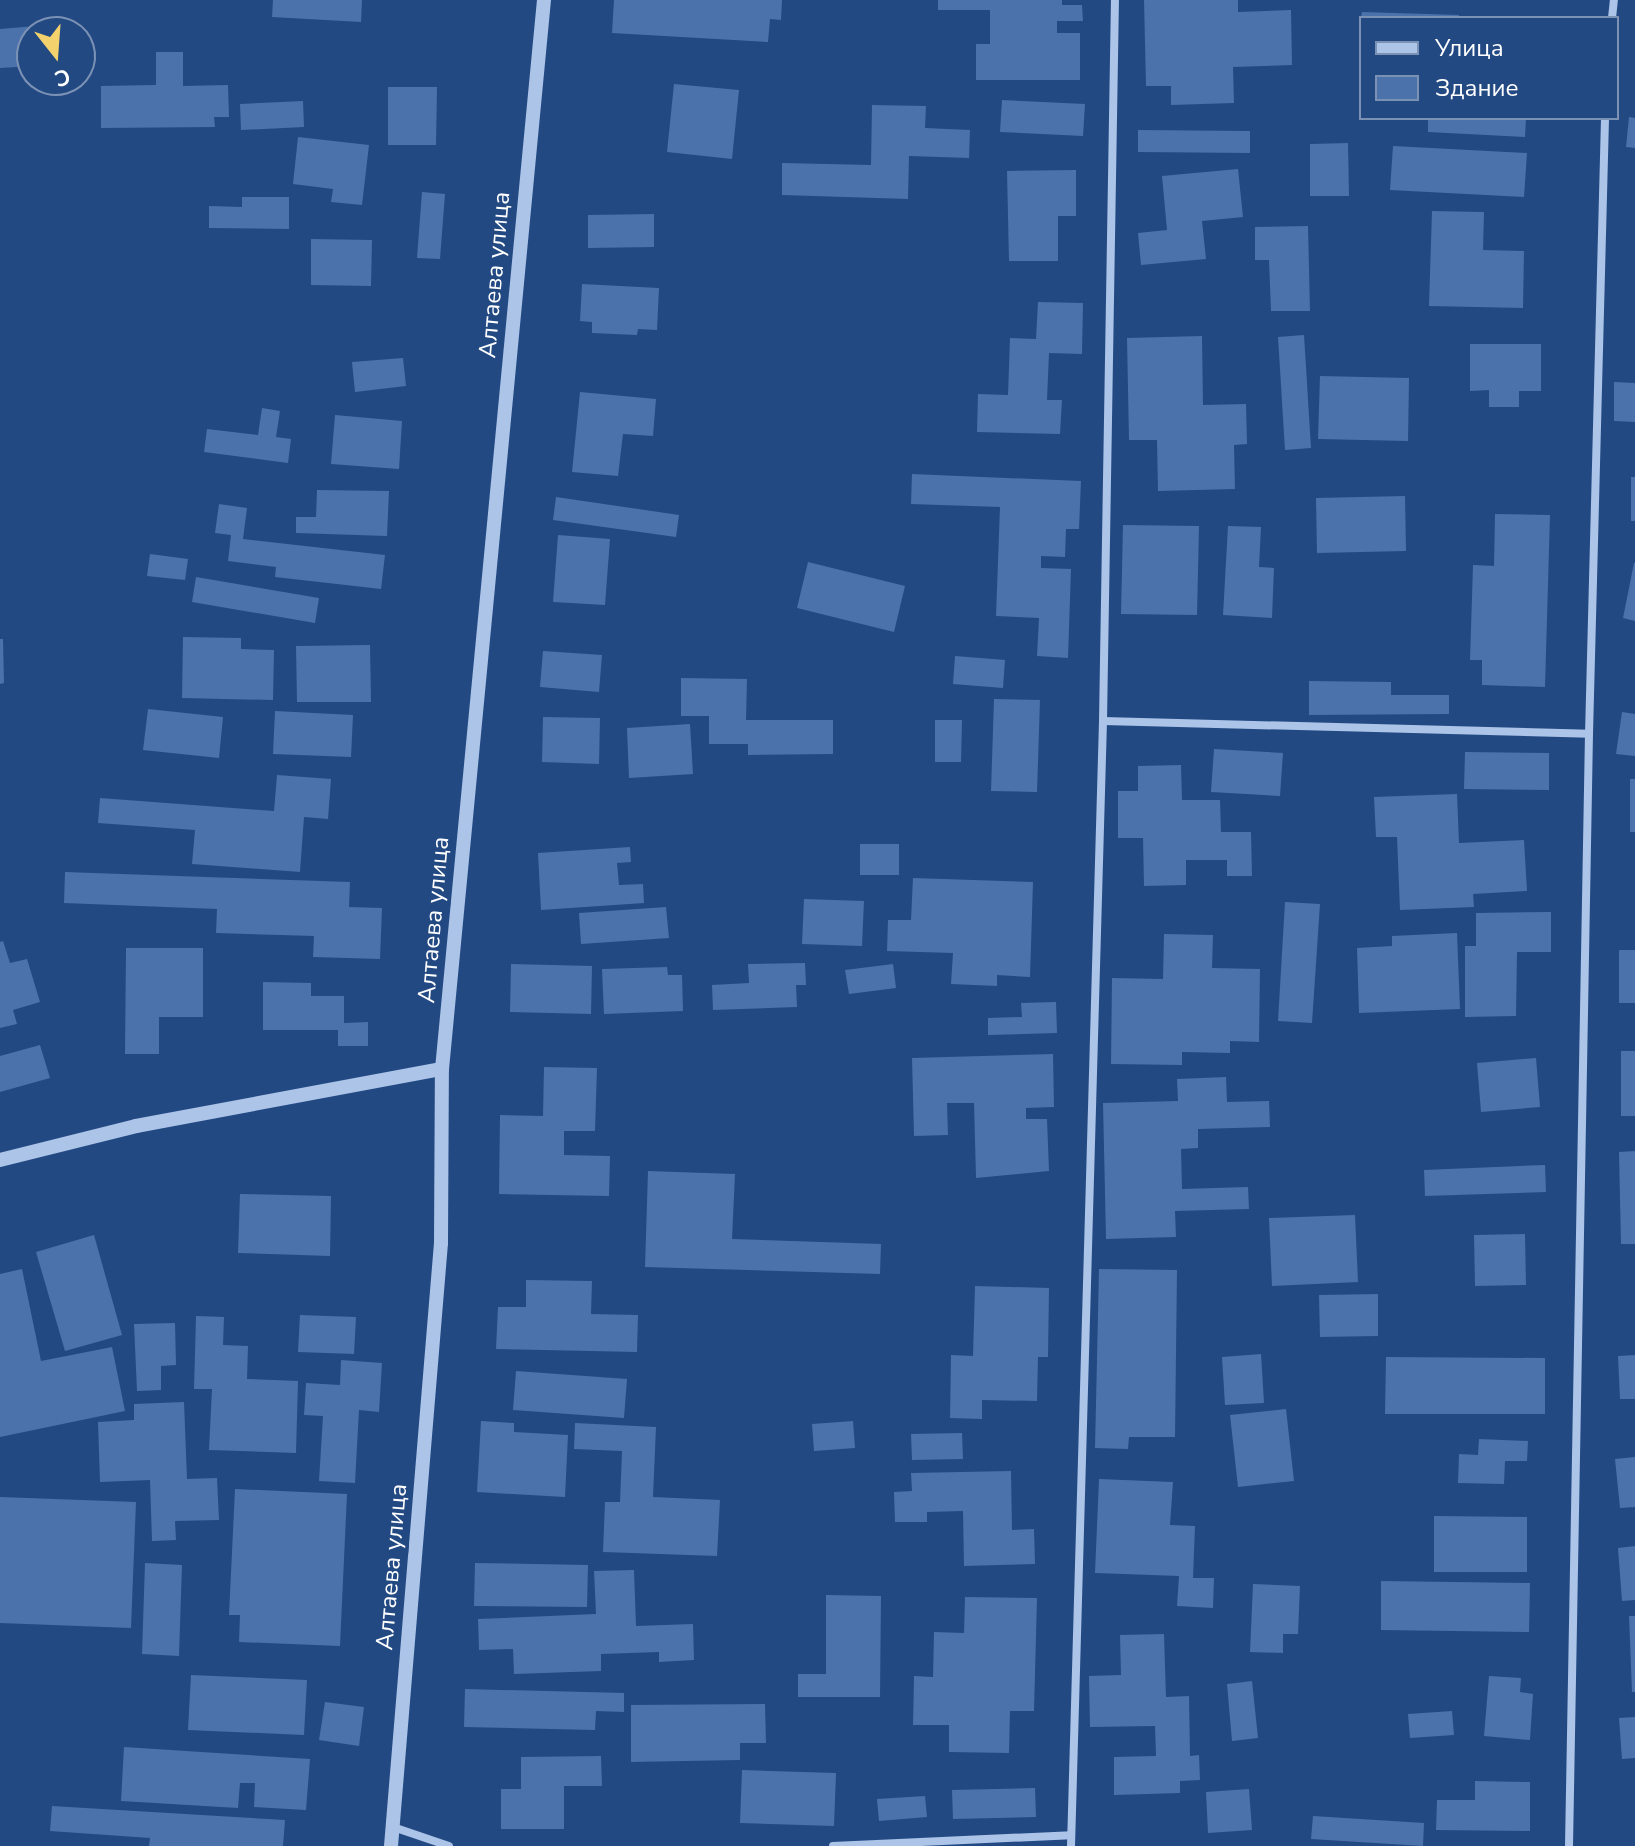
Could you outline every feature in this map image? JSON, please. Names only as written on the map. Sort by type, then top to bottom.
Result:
[{"type":"street","name":"Алтаева улица","points":[[391,1846],[441,1243],[442,1069],[544,0]]},
{"type":"street","points":[[1071,1846],[1103,721],[1115,0]]},
{"type":"street","points":[[1569,1846],[1589,734],[1605,120]]},
{"type":"street","points":[[1103,721],[1589,734]]},
{"type":"street","points":[[0,1160],[136,1126],[442,1069]]},
{"type":"street","points":[[393,1827],[449,1846]]},
{"type":"street","points":[[833,1846],[1071,1835]]},
{"type":"building","points":[[273,0],[362,0],[361,22],[272,17]]},
{"type":"building","points":[[614,0],[782,0],[781,20],[770,19],[768,42],[612,33]]},
{"type":"building","points":[[938,0],[1062,0],[1062,5],[1082,5],[1083,21],[1057,21],[1057,33],[1080,33],[1080,80],[976,80],[976,44],[990,44],[990,10],[938,10]]},
{"type":"building","points":[[1144,0],[1238,0],[1238,12],[1291,10],[1292,65],[1233,67],[1234,103],[1171,105],[1171,86],[1146,86]]},
{"type":"building","points":[[1362,12],[1459,15],[1459,16],[1361,16]]},
{"type":"building","points":[[16,28],[16,67],[0,68],[0,29]]},
{"type":"building","points":[[156,52],[183,52],[183,86],[228,85],[229,117],[214,117],[215,127],[101,128],[101,86],[156,85]]},
{"type":"building","points":[[674,84],[739,90],[732,159],[667,152]]},
{"type":"building","points":[[388,87],[437,87],[436,145],[388,145]]},
{"type":"building","points":[[1002,100],[1085,104],[1083,136],[1000,132]]},
{"type":"building","points":[[303,101],[304,127],[241,130],[240,104]]},
{"type":"building","points":[[872,105],[926,106],[925,128],[970,130],[969,158],[909,156],[908,199],[782,195],[782,163],[871,165]]},
{"type":"building","points":[[1629,117],[1635,118],[1635,148],[1626,147]]},
{"type":"building","points":[[1428,120],[1526,120],[1525,137],[1428,132]]},
{"type":"building","points":[[1138,130],[1250,131],[1250,153],[1138,152]]},
{"type":"building","points":[[298,137],[369,145],[362,205],[331,202],[333,189],[293,184]]},
{"type":"building","points":[[1348,143],[1349,196],[1310,196],[1310,144]]},
{"type":"building","points":[[1393,146],[1527,153],[1524,197],[1390,190]]},
{"type":"building","points":[[1238,169],[1243,217],[1202,221],[1206,259],[1141,265],[1138,233],[1167,230],[1162,176]]},
{"type":"building","points":[[1076,170],[1076,216],[1058,216],[1058,261],[1009,261],[1007,171]]},
{"type":"building","points":[[422,192],[445,194],[440,259],[417,258]]},
{"type":"building","points":[[242,197],[289,197],[289,229],[209,228],[209,206],[242,207]]},
{"type":"building","points":[[1432,211],[1484,212],[1483,250],[1524,251],[1523,308],[1429,306]]},
{"type":"building","points":[[654,214],[654,247],[588,248],[588,215]]},
{"type":"building","points":[[1308,226],[1310,311],[1271,311],[1269,260],[1255,260],[1255,227]]},
{"type":"building","points":[[311,239],[372,240],[371,286],[311,285]]},
{"type":"building","points":[[582,284],[659,288],[657,330],[638,329],[637,335],[592,333],[592,322],[580,321]]},
{"type":"building","points":[[1038,302],[1083,303],[1082,354],[1049,353],[1047,400],[1062,400],[1060,434],[977,432],[978,394],[1008,395],[1010,338],[1036,339]]},
{"type":"building","points":[[1304,335],[1311,448],[1285,450],[1278,337]]},
{"type":"building","points":[[1202,336],[1203,405],[1246,404],[1247,444],[1234,445],[1235,489],[1158,491],[1157,440],[1129,440],[1127,338]]},
{"type":"building","points":[[1470,344],[1541,344],[1541,391],[1519,391],[1519,407],[1489,407],[1489,390],[1470,391]]},
{"type":"building","points":[[403,358],[406,386],[355,392],[352,362]]},
{"type":"building","points":[[1320,376],[1409,378],[1408,441],[1318,439]]},
{"type":"building","points":[[1614,382],[1635,383],[1635,422],[1614,421]]},
{"type":"building","points":[[580,392],[656,399],[653,436],[623,434],[618,476],[572,472]]},
{"type":"building","points":[[262,408],[280,411],[276,437],[291,439],[288,463],[204,452],[207,429],[258,435]]},
{"type":"building","points":[[335,415],[402,421],[399,469],[331,464]]},
{"type":"building","points":[[912,474],[1081,481],[1079,529],[1066,529],[1065,557],[1041,556],[1041,568],[1071,569],[1068,658],[1037,656],[1039,618],[996,616],[1000,507],[911,504]]},
{"type":"building","points":[[1631,477],[1635,477],[1635,521],[1631,521]]},
{"type":"building","points":[[317,490],[389,491],[387,536],[296,533],[296,517],[316,517]]},
{"type":"building","points":[[1405,496],[1406,551],[1317,553],[1316,498]]},
{"type":"building","points":[[556,497],[679,515],[676,537],[553,520]]},
{"type":"building","points":[[219,504],[247,508],[243,539],[385,555],[381,589],[275,577],[276,567],[228,561],[231,535],[215,533]]},
{"type":"building","points":[[1495,514],[1550,515],[1545,687],[1482,685],[1482,660],[1470,660],[1473,565],[1494,566]]},
{"type":"building","points":[[1123,525],[1199,526],[1197,615],[1121,614]]},
{"type":"building","points":[[1228,526],[1261,527],[1259,567],[1274,568],[1272,618],[1223,615]]},
{"type":"building","points":[[558,535],[610,539],[605,605],[553,602]]},
{"type":"building","points":[[150,554],[188,559],[185,580],[147,576]]},
{"type":"building","points":[[808,562],[905,586],[894,632],[797,608]]},
{"type":"building","points":[[1635,563],[1635,621],[1623,618]]},
{"type":"building","points":[[196,577],[319,598],[315,623],[192,602]]},
{"type":"building","points":[[183,637],[241,638],[241,649],[274,650],[273,700],[182,698]]},
{"type":"building","points":[[0,639],[3,639],[4,683],[0,684]]},
{"type":"building","points":[[370,645],[371,702],[297,702],[296,646]]},
{"type":"building","points":[[543,651],[602,655],[599,692],[540,687]]},
{"type":"building","points":[[955,656],[1005,660],[1003,688],[953,684]]},
{"type":"building","points":[[681,678],[747,679],[746,720],[833,720],[833,754],[748,755],[748,744],[709,744],[709,716],[681,716]]},
{"type":"building","points":[[1309,681],[1391,682],[1391,695],[1449,695],[1449,714],[1309,715]]},
{"type":"building","points":[[994,699],[1040,700],[1037,792],[991,791]]},
{"type":"building","points":[[148,709],[223,717],[219,758],[143,750]]},
{"type":"building","points":[[275,711],[353,715],[351,757],[273,754]]},
{"type":"building","points":[[1622,712],[1635,714],[1635,756],[1616,754]]},
{"type":"building","points":[[543,717],[600,718],[599,764],[542,762]]},
{"type":"building","points":[[935,720],[962,720],[961,762],[935,762]]},
{"type":"building","points":[[690,724],[693,774],[629,778],[627,728]]},
{"type":"building","points":[[1214,749],[1283,753],[1280,796],[1211,792]]},
{"type":"building","points":[[1465,752],[1549,753],[1549,790],[1464,789]]},
{"type":"building","points":[[1181,765],[1182,800],[1220,800],[1221,832],[1251,832],[1252,876],[1227,876],[1227,860],[1186,860],[1186,885],[1144,886],[1143,838],[1118,838],[1118,791],[1138,791],[1138,766]]},
{"type":"building","points":[[277,775],[331,779],[328,819],[304,817],[300,872],[192,864],[195,830],[98,823],[100,798],[274,811]]},
{"type":"building","points":[[1630,779],[1635,779],[1635,832],[1630,832]]},
{"type":"building","points":[[1457,794],[1459,843],[1524,840],[1527,891],[1473,894],[1474,907],[1400,910],[1397,837],[1376,837],[1374,797]]},
{"type":"building","points":[[860,844],[899,844],[899,875],[860,875]]},
{"type":"building","points":[[630,847],[631,862],[617,863],[619,885],[643,884],[644,903],[541,910],[538,853]]},
{"type":"building","points":[[65,872],[350,882],[349,907],[382,908],[380,959],[313,957],[314,936],[216,933],[217,909],[64,903]]},
{"type":"building","points":[[913,878],[1033,882],[1030,977],[997,975],[997,986],[951,984],[953,953],[887,951],[888,920],[911,920]]},
{"type":"building","points":[[804,899],[864,901],[862,946],[802,944]]},
{"type":"building","points":[[1285,902],[1320,904],[1312,1023],[1278,1021]]},
{"type":"building","points":[[666,907],[669,938],[581,944],[579,913]]},
{"type":"building","points":[[1551,912],[1551,952],[1517,952],[1516,1016],[1465,1017],[1465,946],[1476,946],[1476,913]]},
{"type":"building","points":[[1457,933],[1460,1009],[1359,1013],[1357,948],[1392,946],[1392,936]]},
{"type":"building","points":[[1164,934],[1213,935],[1212,968],[1260,969],[1259,1042],[1230,1041],[1230,1053],[1182,1052],[1182,1065],[1111,1064],[1112,978],[1163,979]]},
{"type":"building","points":[[3,941],[10,963],[27,959],[40,1002],[13,1010],[17,1024],[0,1028],[0,942]]},
{"type":"building","points":[[126,948],[203,948],[203,1017],[159,1017],[159,1054],[125,1054]]},
{"type":"building","points":[[1619,950],[1635,950],[1635,1003],[1619,1003]]},
{"type":"building","points":[[805,963],[806,985],[796,985],[797,1007],[713,1010],[712,985],[749,983],[748,964]]},
{"type":"building","points":[[511,964],[592,966],[591,1014],[510,1012]]},
{"type":"building","points":[[893,964],[896,988],[849,994],[845,970]]},
{"type":"building","points":[[667,967],[668,975],[682,975],[683,1011],[604,1014],[602,969]]},
{"type":"building","points":[[263,982],[311,983],[311,996],[344,996],[344,1023],[368,1022],[368,1046],[338,1046],[338,1030],[263,1030]]},
{"type":"building","points":[[1056,1002],[1057,1033],[988,1035],[988,1018],[1022,1017],[1021,1003]]},
{"type":"building","points":[[40,1045],[50,1078],[0,1092],[0,1056]]},
{"type":"building","points":[[1621,1051],[1635,1051],[1635,1116],[1621,1116]]},
{"type":"building","points":[[1053,1054],[1054,1107],[1026,1108],[1026,1119],[1047,1119],[1049,1171],[976,1178],[974,1103],[947,1103],[948,1135],[914,1136],[912,1058]]},
{"type":"building","points":[[1536,1058],[1540,1107],[1481,1112],[1477,1063]]},
{"type":"building","points":[[544,1067],[597,1068],[595,1131],[564,1131],[564,1155],[610,1156],[609,1196],[499,1194],[500,1115],[543,1116]]},
{"type":"building","points":[[1226,1077],[1227,1102],[1269,1101],[1270,1127],[1198,1129],[1198,1148],[1181,1149],[1182,1189],[1248,1187],[1249,1209],[1175,1211],[1176,1237],[1106,1239],[1103,1103],[1178,1101],[1177,1079]]},
{"type":"building","points":[[1635,1151],[1635,1244],[1621,1244],[1619,1152]]},
{"type":"building","points":[[1545,1165],[1546,1192],[1425,1196],[1424,1170]]},
{"type":"building","points":[[648,1171],[735,1174],[732,1239],[881,1244],[880,1274],[645,1267]]},
{"type":"building","points":[[240,1194],[331,1196],[330,1256],[238,1253]]},
{"type":"building","points":[[1355,1215],[1358,1282],[1272,1286],[1269,1218]]},
{"type":"building","points":[[1525,1234],[1526,1285],[1475,1286],[1474,1235]]},
{"type":"building","points":[[94,1235],[122,1335],[65,1351],[36,1252]]},
{"type":"building","points":[[22,1269],[41,1361],[112,1347],[125,1411],[0,1437],[0,1274]]},
{"type":"building","points":[[1099,1269],[1177,1270],[1175,1437],[1129,1437],[1128,1449],[1095,1448]]},
{"type":"building","points":[[526,1280],[592,1281],[591,1314],[638,1315],[637,1352],[496,1349],[498,1307],[526,1307]]},
{"type":"building","points":[[975,1286],[1049,1288],[1048,1357],[1038,1357],[1037,1401],[982,1400],[982,1419],[950,1418],[951,1355],[973,1356]]},
{"type":"building","points":[[1378,1294],[1378,1336],[1320,1337],[1319,1295]]},
{"type":"building","points":[[300,1315],[356,1317],[354,1354],[298,1352]]},
{"type":"building","points":[[196,1316],[224,1317],[223,1345],[248,1346],[247,1379],[298,1381],[296,1453],[209,1450],[212,1389],[194,1389]]},
{"type":"building","points":[[175,1323],[176,1365],[161,1366],[161,1390],[137,1391],[134,1324]]},
{"type":"building","points":[[1261,1354],[1264,1403],[1225,1405],[1222,1357]]},
{"type":"building","points":[[1635,1355],[1635,1399],[1620,1399],[1618,1356]]},
{"type":"building","points":[[1386,1357],[1545,1358],[1545,1414],[1385,1414]]},
{"type":"building","points":[[341,1360],[382,1363],[379,1412],[359,1410],[355,1483],[319,1481],[323,1416],[304,1415],[306,1383],[340,1385]]},
{"type":"building","points":[[516,1371],[627,1379],[624,1418],[513,1410]]},
{"type":"building","points":[[184,1402],[187,1479],[217,1478],[219,1520],[175,1521],[176,1540],[152,1541],[150,1480],[100,1482],[98,1422],[134,1420],[134,1404]]},
{"type":"building","points":[[1286,1409],[1294,1481],[1238,1487],[1230,1415]]},
{"type":"building","points":[[481,1421],[514,1423],[514,1432],[568,1435],[565,1497],[477,1492]]},
{"type":"building","points":[[853,1421],[855,1448],[814,1451],[812,1424]]},
{"type":"building","points":[[575,1423],[656,1427],[653,1497],[720,1500],[717,1556],[603,1552],[605,1502],[620,1502],[622,1451],[574,1449]]},
{"type":"building","points":[[962,1433],[963,1459],[912,1460],[911,1434]]},
{"type":"building","points":[[1479,1439],[1528,1441],[1527,1461],[1505,1461],[1504,1484],[1458,1483],[1459,1454],[1478,1455]]},
{"type":"building","points":[[1635,1457],[1635,1507],[1620,1508],[1615,1459]]},
{"type":"building","points":[[1011,1471],[1012,1530],[1034,1529],[1035,1564],[964,1566],[963,1511],[927,1512],[927,1522],[895,1522],[894,1492],[912,1491],[911,1473]]},
{"type":"building","points":[[1099,1479],[1173,1482],[1170,1525],[1195,1526],[1193,1578],[1214,1578],[1213,1608],[1177,1606],[1179,1576],[1095,1573]]},
{"type":"building","points":[[235,1489],[347,1494],[340,1646],[239,1642],[240,1615],[229,1615]]},
{"type":"building","points":[[0,1497],[136,1502],[131,1628],[0,1623]]},
{"type":"building","points":[[1434,1516],[1527,1517],[1527,1572],[1434,1572]]},
{"type":"building","points":[[1635,1546],[1635,1600],[1622,1601],[1618,1548]]},
{"type":"building","points":[[145,1563],[182,1565],[179,1656],[142,1654]]},
{"type":"building","points":[[475,1563],[588,1565],[587,1607],[474,1606]]},
{"type":"building","points":[[634,1570],[636,1626],[693,1624],[694,1660],[659,1662],[659,1652],[601,1654],[601,1671],[514,1674],[513,1649],[479,1650],[478,1619],[596,1614],[594,1571]]},
{"type":"building","points":[[1381,1581],[1530,1583],[1529,1632],[1381,1630]]},
{"type":"building","points":[[1253,1584],[1300,1586],[1298,1634],[1283,1634],[1283,1653],[1250,1652]]},
{"type":"building","points":[[826,1595],[881,1596],[880,1697],[798,1697],[798,1674],[826,1674]]},
{"type":"building","points":[[965,1597],[1037,1598],[1034,1711],[1010,1711],[1009,1753],[949,1752],[949,1725],[913,1725],[914,1676],[933,1677],[934,1632],[964,1633]]},
{"type":"building","points":[[1629,1616],[1635,1616],[1635,1692],[1632,1692]]},
{"type":"building","points":[[1164,1634],[1166,1697],[1189,1696],[1190,1756],[1199,1755],[1200,1780],[1180,1781],[1180,1793],[1114,1795],[1114,1757],[1156,1756],[1155,1726],[1090,1727],[1089,1676],[1121,1675],[1120,1635]]},
{"type":"building","points":[[191,1675],[307,1680],[304,1735],[188,1730]]},
{"type":"building","points":[[1489,1676],[1521,1678],[1520,1692],[1533,1694],[1530,1740],[1484,1736]]},
{"type":"building","points":[[1252,1681],[1258,1738],[1232,1741],[1227,1684]]},
{"type":"building","points":[[465,1689],[624,1693],[624,1712],[596,1711],[595,1730],[464,1727]]},
{"type":"building","points":[[325,1702],[364,1707],[359,1746],[319,1740]]},
{"type":"building","points":[[765,1704],[766,1743],[740,1743],[740,1760],[631,1762],[631,1705]]},
{"type":"building","points":[[1452,1711],[1454,1735],[1410,1738],[1408,1714]]},
{"type":"building","points":[[1635,1717],[1635,1758],[1622,1759],[1619,1718]]},
{"type":"building","points":[[124,1747],[310,1759],[306,1810],[254,1807],[255,1783],[240,1783],[238,1808],[121,1801]]},
{"type":"building","points":[[601,1756],[602,1786],[564,1786],[564,1829],[501,1829],[501,1789],[521,1789],[521,1757]]},
{"type":"building","points":[[742,1770],[836,1773],[834,1826],[740,1823]]},
{"type":"building","points":[[1475,1781],[1530,1782],[1530,1831],[1436,1830],[1437,1800],[1475,1800]]},
{"type":"building","points":[[1035,1788],[1036,1817],[953,1819],[952,1790]]},
{"type":"building","points":[[1249,1789],[1252,1830],[1208,1833],[1206,1792]]},
{"type":"building","points":[[925,1796],[927,1817],[879,1821],[877,1799]]},
{"type":"building","points":[[52,1806],[285,1820],[283,1846],[149,1846],[150,1838],[50,1831]]},
{"type":"building","points":[[1313,1816],[1424,1823],[1423,1846],[1311,1839]]}]
